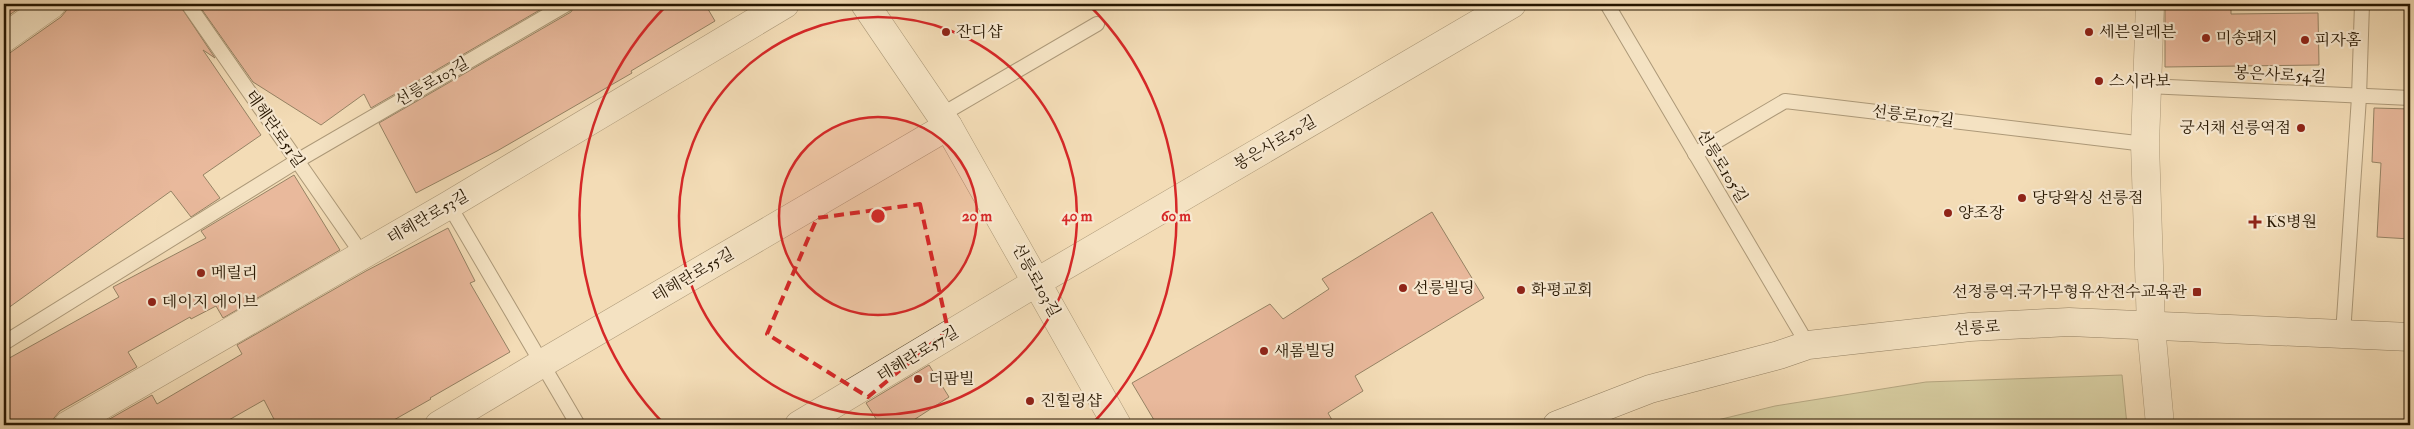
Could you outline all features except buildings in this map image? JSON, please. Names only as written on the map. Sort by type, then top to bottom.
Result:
[{"type":"street","points":[[4,38],[52,4]]},
{"type":"street","name":"테헤란로53길","points":[[68,425],[362,254],[449,206],[785,4]]},
{"type":"street","name":"선릉로103길","points":[[865,4],[945,121],[1038,282],[1112,424]]},
{"type":"street","name":"봉은사로50길","points":[[1038,282],[1512,4]]},
{"type":"street","points":[[2150,4],[2145,144],[2151,327],[2160,425]]},
{"type":"street","name":"테헤란로55길","points":[[440,425],[945,121]]},
{"type":"street","name":"테헤란로57길","points":[[799,425],[1038,282]]},
{"type":"street","name":"선릉로","points":[[1557,425],[1650,389],[1779,355],[1808,345],[1980,327],[2070,322],[2410,337]]},
{"type":"lane","name":"테헤란로51길","points":[[188,4],[362,254]]},
{"type":"lane","name":"선릉로103길","points":[[297,161],[567,4]]},
{"type":"lane","name":"선릉로105길","points":[[1607,4],[1808,345]]},
{"type":"lane","points":[[2343,334],[2360,97],[2362,4]]},
{"type":"lane","points":[[945,121],[1097,24]]},
{"type":"lane","name":"봉은사로54길","points":[[2147,86],[2410,98]]},
{"type":"lane","name":"선릉로107길","points":[[1695,154],[1785,101],[2145,144]]},
{"type":"lane","points":[[4,343],[297,161]]},
{"type":"lane","points":[[449,206],[578,425]]},
{"type":"highlighted area","points":[[920,204],[948,330],[868,397],[767,334],[817,218]]},
{"type":"green space","points":[[2122,375],[2127,425],[1697,425],[1775,406],[1926,382]]},
{"type":"place","name":"잔디샵","points":[[946,32]]},
{"type":"place","name":"세븐일레븐","points":[[2089,32]]},
{"type":"place","name":"미송돼지","points":[[2206,38]]},
{"type":"place","name":"피자홈","points":[[2305,40]]},
{"type":"place","name":"스시라보","points":[[2099,81]]},
{"type":"place","name":"궁서채 선릉역점","points":[[2301,128]]},
{"type":"place","name":"당당왁싱 선릉점","points":[[2022,198]]},
{"type":"place","name":"양조장","points":[[1948,213]]},
{"type":"place","name":"KS병원","points":[[2255,222]]},
{"type":"place","name":"메릴리","points":[[201,273]]},
{"type":"place","name":"선릉빌딩","points":[[1403,288]]},
{"type":"place","name":"화평교회","points":[[1521,290]]},
{"type":"place","name":"선정릉역.국가무형유산전수교육관","points":[[2197,292]]},
{"type":"place","name":"데이지 에이브","points":[[152,302]]},
{"type":"place","name":"새롬빌딩","points":[[1264,351]]},
{"type":"place","name":"더팜빌","points":[[918,379]]},
{"type":"place","name":"진힐링샵","points":[[1030,401]]}]
